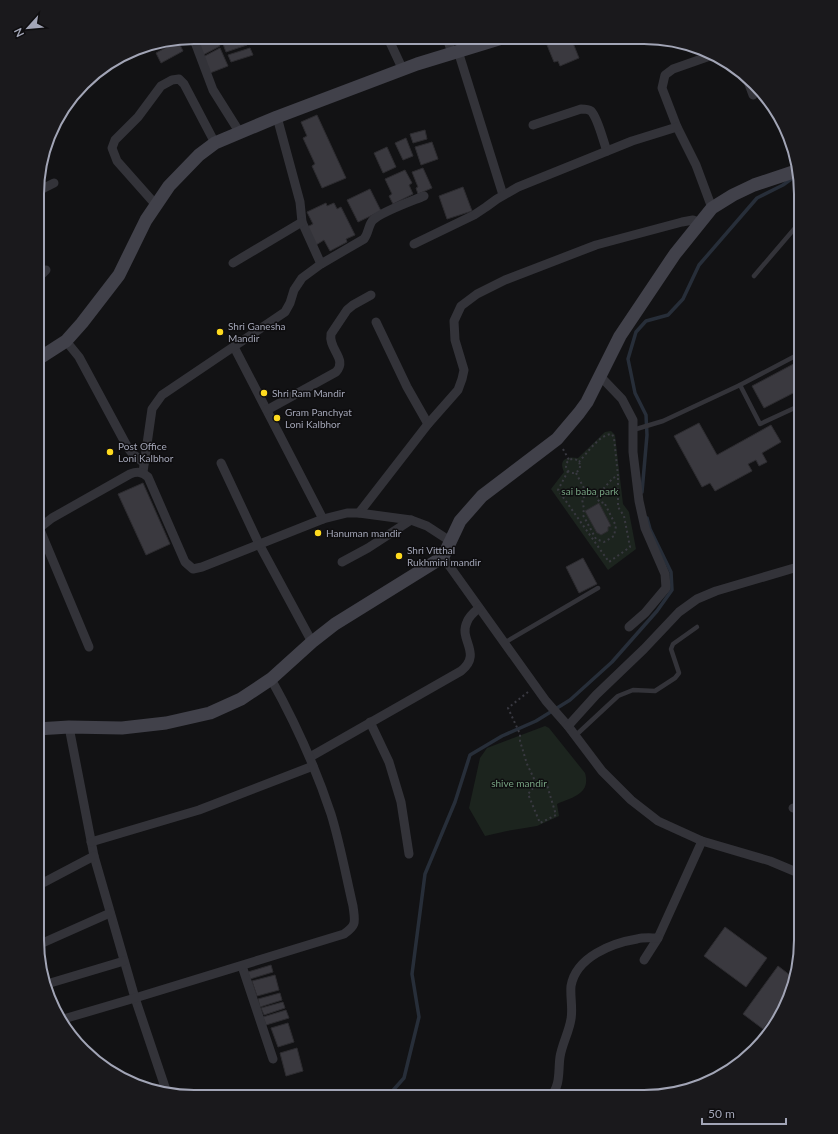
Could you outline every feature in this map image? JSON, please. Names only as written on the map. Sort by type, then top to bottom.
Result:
[{"type":"street","points":[[195,44],[213,90],[240,133]]},
{"type":"street","points":[[391,44],[404,70]]},
{"type":"street","points":[[450,44],[455,52],[503,196]]},
{"type":"street","points":[[44,355],[66,341],[82,323],[119,276],[146,220],[169,186],[199,155],[215,143],[277,117],[477,44]]},
{"type":"street","points":[[706,57],[673,69],[665,75],[662,88],[677,126],[696,165],[712,208]]},
{"type":"street","points":[[156,205],[117,161],[112,148],[115,140],[138,117],[160,86],[172,80],[178,79],[184,84],[215,143]]},
{"type":"street","points":[[751,89],[753,95]]},
{"type":"street","points":[[533,125],[581,109],[587,109],[592,112],[607,151]]},
{"type":"street","points":[[277,117],[300,202],[302,222],[321,264]]},
{"type":"street","points":[[414,244],[474,215],[518,187],[632,141],[677,126]]},
{"type":"street","points":[[44,729],[69,727],[122,728],[166,723],[210,712],[242,699],[271,679],[312,642],[335,624],[443,557],[460,521],[482,496],[543,450],[568,428],[587,402],[620,336],[675,254],[712,208],[733,195],[754,185],[793,172]]},
{"type":"street","points":[[44,188],[54,183]]},
{"type":"street","points":[[143,468],[152,409],[162,395],[285,312],[290,303],[294,290],[302,278],[321,264],[364,239],[373,220],[424,196]]},
{"type":"street","points":[[359,513],[428,424],[458,390],[464,370],[455,340],[454,320],[461,306],[477,294],[505,280],[596,245],[682,222],[693,220],[701,223]]},
{"type":"street","points":[[234,263],[302,222]]},
{"type":"street","points":[[267,410],[336,372],[340,368],[341,363],[331,344],[331,334],[347,310],[353,304],[371,295]]},
{"type":"street","points":[[376,322],[407,387],[428,424]]},
{"type":"street","points":[[66,341],[79,357],[128,448],[143,468],[185,562],[193,569],[202,567],[323,519],[347,513],[359,513],[411,520],[427,526],[450,541]]},
{"type":"street","points":[[234,347],[323,519]]},
{"type":"street","points":[[600,376],[622,399],[636,429],[633,452],[644,528],[665,574],[666,588],[645,613],[629,627]]},
{"type":"street","points":[[221,463],[259,544],[312,642]]},
{"type":"street","points":[[44,523],[143,468]]},
{"type":"street","points":[[342,562],[368,548],[411,520]]},
{"type":"street","points":[[44,541],[89,647]]},
{"type":"street","points":[[443,557],[546,701],[568,726],[602,771],[631,800],[658,822],[702,841],[770,861],[794,871]]},
{"type":"street","points":[[568,726],[596,695],[644,649],[679,612],[697,599],[716,591],[794,568]]},
{"type":"street","points":[[310,757],[461,671],[468,665],[471,656],[465,630],[466,623],[470,616],[479,608]]},
{"type":"street","points":[[66,1018],[242,966],[344,934],[352,929],[355,921],[353,906],[331,814],[310,757],[292,717],[271,679]]},
{"type":"street","points":[[370,722],[389,762],[401,802],[409,854]]},
{"type":"street","points":[[69,727],[94,856],[135,998],[165,1087]]},
{"type":"street","points":[[91,842],[199,810],[313,766]]},
{"type":"street","points":[[644,960],[658,938],[702,841]]},
{"type":"street","points":[[44,882],[94,856]]},
{"type":"street","points":[[44,942],[110,913]]},
{"type":"street","points":[[556,1090],[558,1083],[561,1048],[569,1030],[572,1017],[572,984],[577,971],[587,960],[608,948],[639,938],[658,938]]},
{"type":"street","points":[[50,983],[124,961]]},
{"type":"street","points":[[242,966],[273,1059]]},
{"type":"lane","points":[[754,276],[794,229]]},
{"type":"lane","points":[[636,429],[663,421],[740,385],[794,357]]},
{"type":"lane","points":[[740,385],[760,424],[794,408]]},
{"type":"lane","points":[[504,643],[598,588]]},
{"type":"lane","points":[[575,736],[618,696],[633,690],[655,691],[675,678],[679,673],[670,649],[673,644],[697,627]]},
{"type":"path","points":[[576,473],[580,467],[579,462],[602,437],[612,434],[614,438],[618,476],[618,507],[624,516],[630,547],[609,562],[558,490],[568,471],[566,466],[568,460],[574,459],[579,462]]},
{"type":"path","points":[[568,471],[576,473]]},
{"type":"path","points":[[576,473],[587,494]]},
{"type":"path","points":[[596,496],[613,478],[618,476]]},
{"type":"path","points":[[590,493],[596,496],[597,500],[604,502],[616,526],[614,536],[604,542],[596,539],[583,515],[584,508],[582,499],[587,494],[590,493]]},
{"type":"path","points":[[535,686],[508,708],[520,734],[520,741],[527,764],[537,785]]},
{"type":"path","points":[[537,785],[547,785],[556,815],[540,823],[528,794],[537,785]]},
{"type":"green space","name":"sai baba park","points":[[611,431],[615,435],[623,504],[629,512],[636,549],[608,570],[551,489],[564,472],[562,464],[565,459],[578,458],[605,432]]},
{"type":"green space","name":"shive mandir","points":[[545,726],[549,728],[585,773],[586,780],[583,790],[574,797],[557,804],[559,816],[537,826],[485,836],[469,808],[480,758],[487,748]]},
{"type":"building","points":[[180,44],[183,51],[161,63],[156,53],[168,46]]},
{"type":"building","points":[[199,44],[219,44],[220,46],[203,55]]},
{"type":"building","points":[[223,44],[247,45],[226,52]]},
{"type":"building","points":[[573,44],[579,58],[560,66],[558,61],[554,62],[547,45]]},
{"type":"building","points":[[220,48],[228,66],[210,73],[203,57]]},
{"type":"building","points":[[250,48],[253,55],[231,62],[228,55]]},
{"type":"building","points":[[317,115],[346,178],[322,188],[312,166],[315,164],[303,138],[307,136],[301,122]]},
{"type":"building","points":[[425,130],[427,139],[413,143],[410,134]]},
{"type":"building","points":[[406,138],[413,156],[403,160],[395,143]]},
{"type":"building","points":[[432,142],[438,159],[421,165],[415,147]]},
{"type":"building","points":[[387,147],[396,167],[383,173],[374,153]]},
{"type":"building","points":[[423,168],[432,188],[418,194],[416,188],[418,187],[412,172]]},
{"type":"building","points":[[405,170],[412,183],[409,185],[413,194],[393,204],[389,196],[392,194],[385,179]]},
{"type":"building","points":[[463,187],[472,211],[447,219],[439,196]]},
{"type":"building","points":[[370,189],[381,211],[358,222],[347,200]]},
{"type":"building","points":[[326,203],[327,206],[334,203],[337,209],[341,207],[355,235],[346,239],[347,242],[330,251],[324,240],[316,245],[307,227],[313,224],[307,212]]},
{"type":"building","points":[[794,364],[794,393],[764,408],[752,386]]},
{"type":"building","points":[[699,423],[717,455],[771,425],[781,442],[762,453],[767,462],[759,466],[756,460],[748,464],[752,471],[715,491],[710,483],[702,487],[674,436]]},
{"type":"building","points":[[143,483],[170,544],[146,555],[118,494]]},
{"type":"building","points":[[599,503],[611,526],[608,527],[608,531],[601,535],[597,533],[585,511]]},
{"type":"building","points":[[583,558],[597,584],[579,593],[566,567]]},
{"type":"building","points":[[725,927],[767,958],[746,987],[704,956]]},
{"type":"building","points":[[271,965],[273,972],[250,979],[248,972]]},
{"type":"building","points":[[778,966],[790,975],[779,1006],[763,1029],[743,1014]]},
{"type":"building","points":[[275,975],[279,990],[257,996],[252,981]]},
{"type":"building","points":[[280,993],[282,1000],[260,1007],[258,999]]},
{"type":"building","points":[[283,1002],[285,1008],[264,1015],[261,1008]]},
{"type":"building","points":[[286,1010],[289,1018],[266,1025],[263,1017]]},
{"type":"building","points":[[288,1023],[294,1042],[278,1047],[271,1028]]},
{"type":"building","points":[[297,1048],[303,1071],[286,1076],[280,1053]]},
{"type":"waterway","points":[[642,492],[647,435],[646,415],[635,393],[628,359],[636,332],[646,321],[668,315],[683,299],[699,265],[757,198],[783,185],[793,177]]},
{"type":"waterway","points":[[393,1090],[404,1078],[419,1017],[412,974],[425,874],[455,802],[470,755],[502,736],[536,721],[570,700],[612,662],[657,611],[672,590],[671,572],[650,529],[647,518]]},
{"type":"place","name":"Shri Ganesha Mandir","points":[[220,332]]},
{"type":"place","name":"Shri Ram Mandir","points":[[264,393]]},
{"type":"place","name":"Gram Panchyat Loni Kalbhor","points":[[277,418]]},
{"type":"place","name":"Post Office Loni Kalbhor","points":[[110,452]]},
{"type":"place","name":"Hanuman mandir","points":[[318,533]]},
{"type":"place","name":"Shri Vitthal Rukhmini mandir","points":[[399,556]]}]
